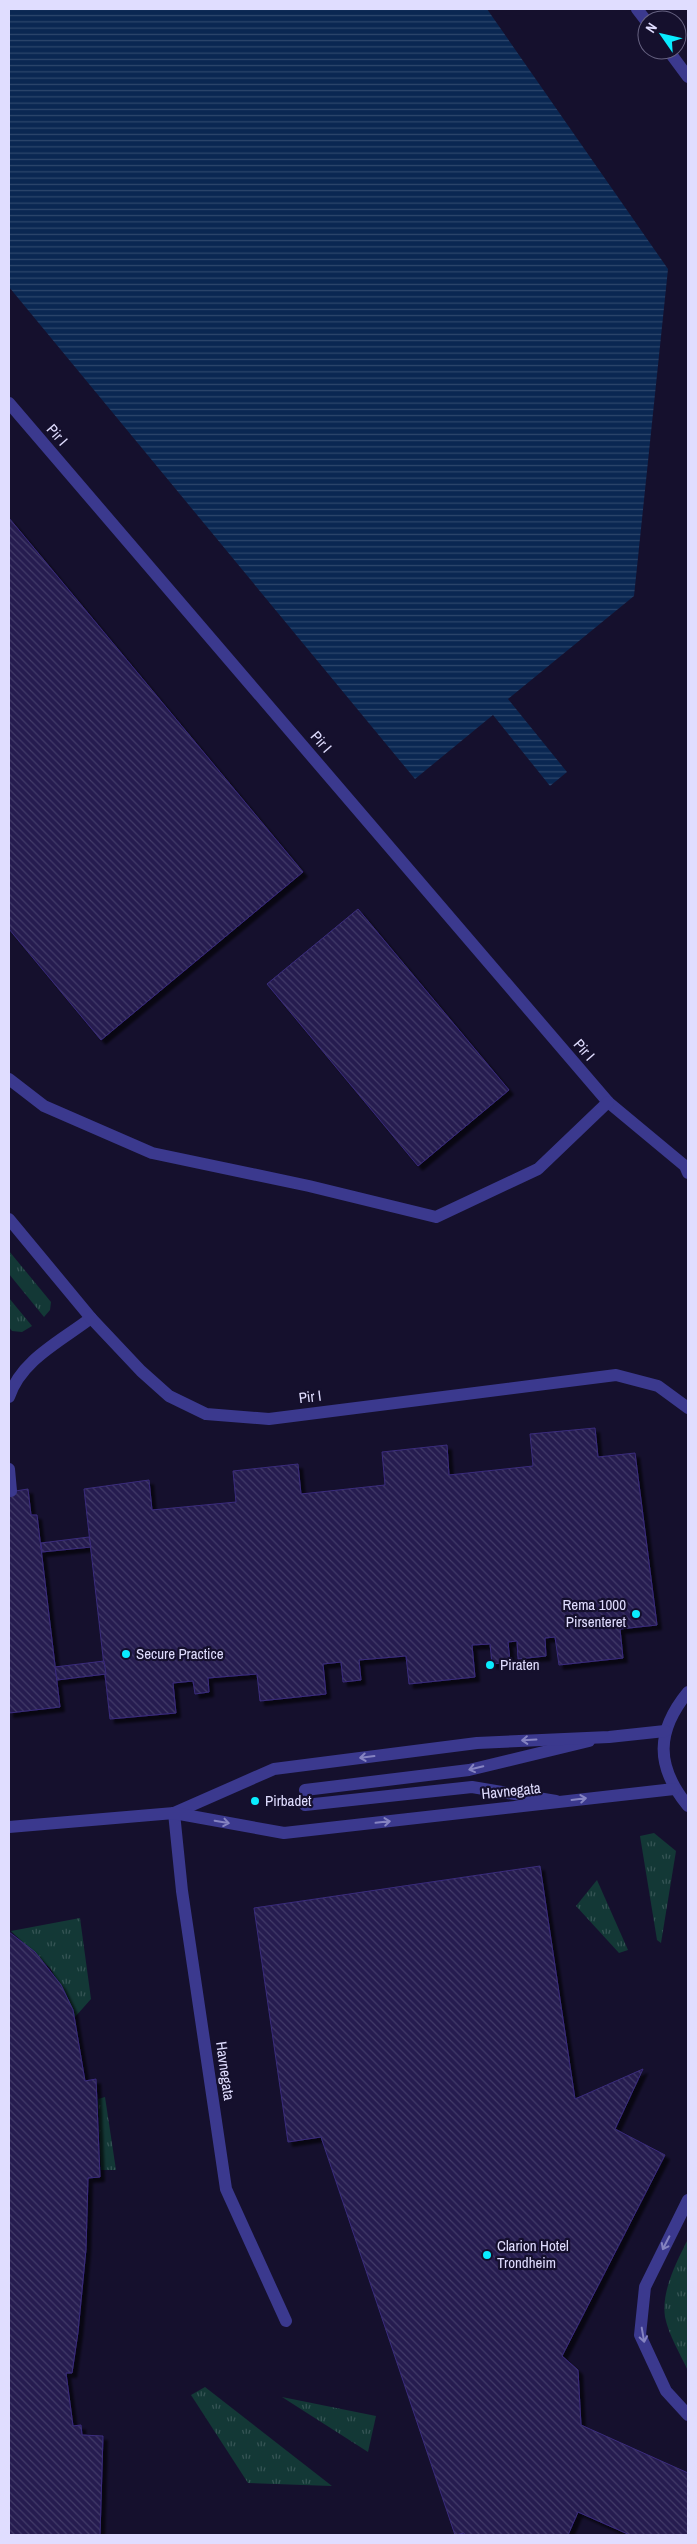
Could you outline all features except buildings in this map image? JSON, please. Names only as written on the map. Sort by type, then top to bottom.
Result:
[{"type":"street","points":[[675,60],[688,77]]},
{"type":"street","name":"Pir I","points":[[9,404],[608,1102],[687,1168]]},
{"type":"street","points":[[9,1079],[44,1106],[152,1153],[308,1186],[436,1217],[538,1169],[608,1102]]},
{"type":"street","name":"Pir I","points":[[9,1219],[91,1318],[169,1396],[206,1414],[269,1419],[616,1374],[658,1386],[688,1406]]},
{"type":"street","points":[[9,1397],[20,1374],[35,1359],[91,1318]]},
{"type":"street","points":[[9,1469],[11,1491]]},
{"type":"street","points":[[688,1692],[674,1710],[665,1731],[665,1761],[674,1789],[688,1806]]},
{"type":"street","name":"Havnegata","points":[[174,1813],[274,1769],[477,1743],[609,1737],[665,1731]]},
{"type":"street","points":[[305,1790],[469,1770],[609,1737]]},
{"type":"street","points":[[305,1805],[472,1787],[560,1802]]},
{"type":"street","name":"Havnegata","points":[[9,1827],[174,1813],[284,1833],[674,1789]]},
{"type":"street","name":"Havnegata","points":[[174,1813],[182,1890],[226,2189],[286,2321]]},
{"type":"street","points":[[688,2200],[645,2287],[640,2335],[666,2391],[688,2414]]},
{"type":"green space","points":[[9,1251],[51,1302],[50,1310],[44,1317],[9,1274]]},
{"type":"green space","points":[[9,1298],[32,1326],[22,1332],[12,1331],[9,1327]]},
{"type":"green space","points":[[654,1833],[676,1851],[661,1943],[657,1940],[640,1836]]},
{"type":"green space","points":[[597,1880],[628,1950],[619,1953],[576,1906]]},
{"type":"green space","points":[[80,1918],[91,1999],[75,2017],[51,1969],[11,1931]]},
{"type":"green space","points":[[105,2097],[116,2170],[101,2170],[98,2099]]},
{"type":"green space","points":[[688,2239],[688,2371],[669,2331],[664,2307],[671,2276]]},
{"type":"green space","points":[[205,2387],[332,2486],[248,2483],[191,2395]]},
{"type":"green space","points":[[282,2397],[376,2416],[368,2452]]},
{"type":"water","points":[[9,9],[487,9],[668,269],[634,596],[508,699],[567,772],[550,786],[493,715],[415,779],[9,287]]},
{"type":"place","name":"Rema 1000 Pirsenteret","points":[[636,1614]]},
{"type":"place","name":"Secure Practice","points":[[126,1654]]},
{"type":"place","name":"Piraten","points":[[490,1665]]},
{"type":"place","name":"Pirbadet","points":[[255,1801]]},
{"type":"place","name":"Clarion Hotel Trondheim","points":[[487,2255]]}]
